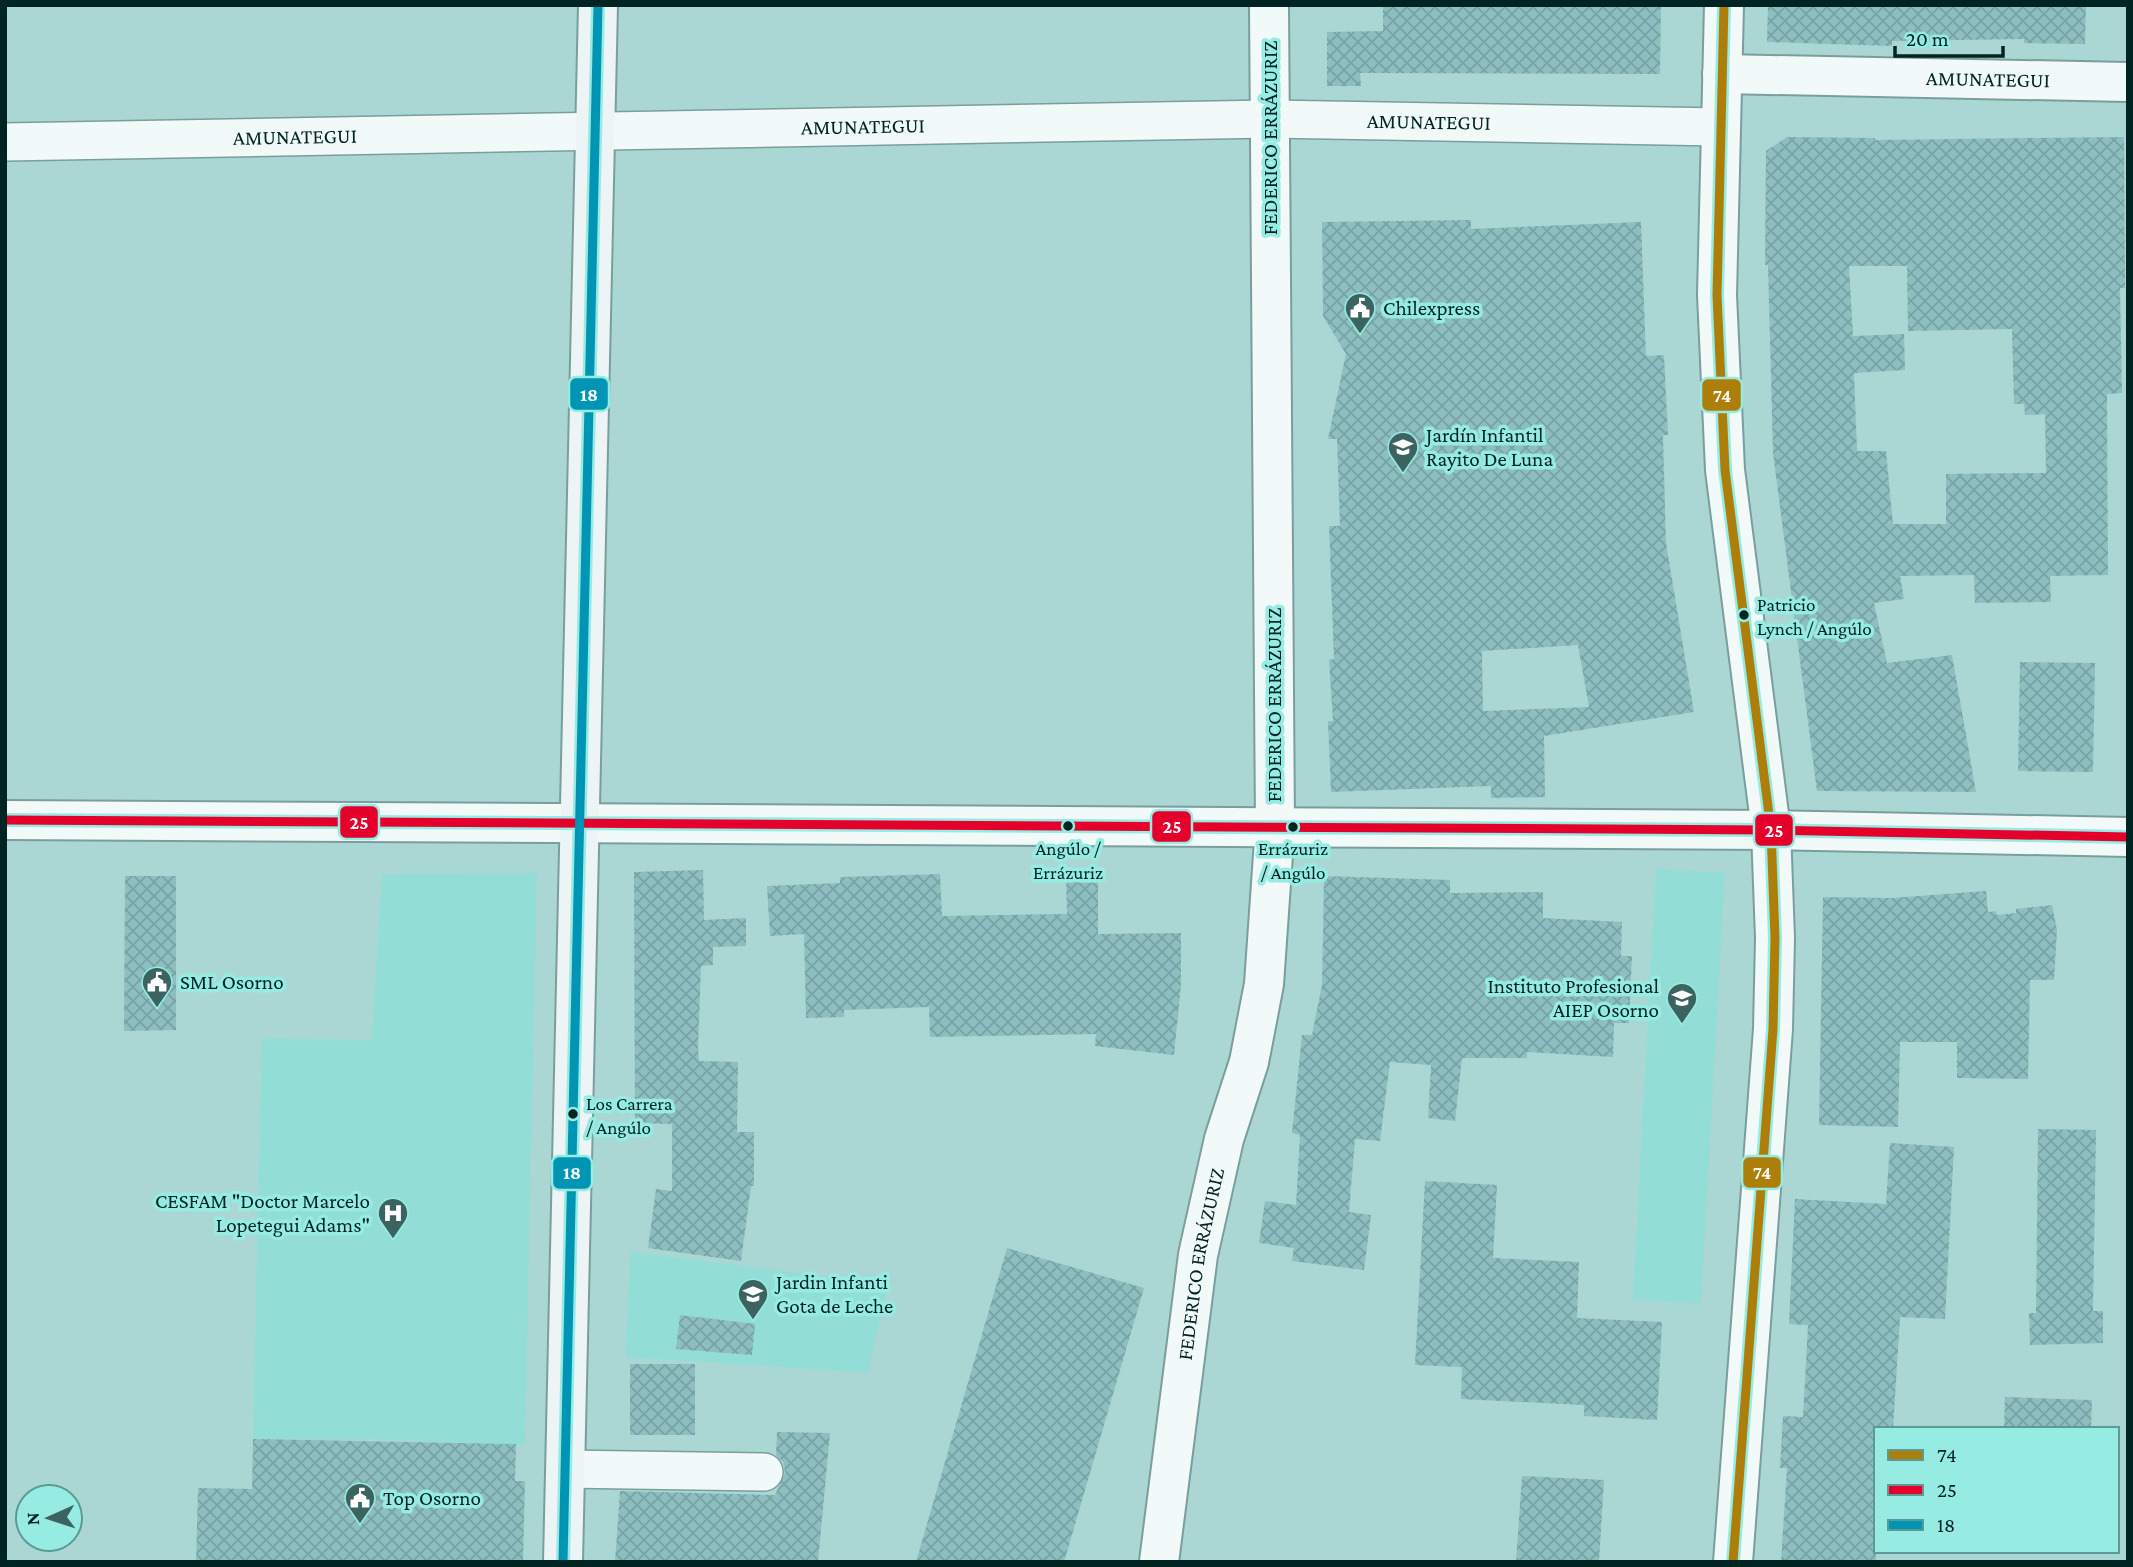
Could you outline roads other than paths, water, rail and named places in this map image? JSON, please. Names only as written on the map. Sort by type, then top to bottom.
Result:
[{"type":"main road","points":[[563,1562],[598,5]]},
{"type":"street","name":"FEDERICO ERRÁZURIZ","points":[[1158,1562],[1198,1255],[1224,1139],[1249,1062],[1264,984],[1275,827],[1269,5]]},
{"type":"street","points":[[1724,5],[1717,295],[1725,470],[1771,830],[1775,938],[1773,1028],[1733,1562]]},
{"type":"street","name":"AMUNATEGUI","points":[[1722,74],[2128,82]]},
{"type":"street","name":"AMUNATEGUI","points":[[5,142],[1270,119],[1720,127]]},
{"type":"street","points":[[5,821],[1771,830],[2128,837]]},
{"type":"street","points":[[565,1469],[764,1472]]},
{"type":"place","name":"Chilexpress","points":[[1360,335]]},
{"type":"place","name":"Jardín Infantil Rayito De Luna","points":[[1403,474]]},
{"type":"place","name":"Patricio Lynch / Angúlo","points":[[1744,615]]},
{"type":"place","name":"Angúlo / Errázuriz","points":[[1068,826]]},
{"type":"place","name":"Errázuriz / Angúlo","points":[[1293,827]]},
{"type":"place","name":"SML Osorno","points":[[157,1009]]},
{"type":"place","name":"Instituto Profesional AIEP Osorno","points":[[1682,1025]]},
{"type":"place","name":"Los Carrera / Angúlo","points":[[573,1114]]},
{"type":"place","name":"CESFAM \"Doctor Marcelo Lopetegui Adams\"","points":[[393,1240]]},
{"type":"place","name":"Jardin Infanti Gota de Leche","points":[[753,1321]]},
{"type":"place","name":"Top Osorno","points":[[360,1525]]}]
